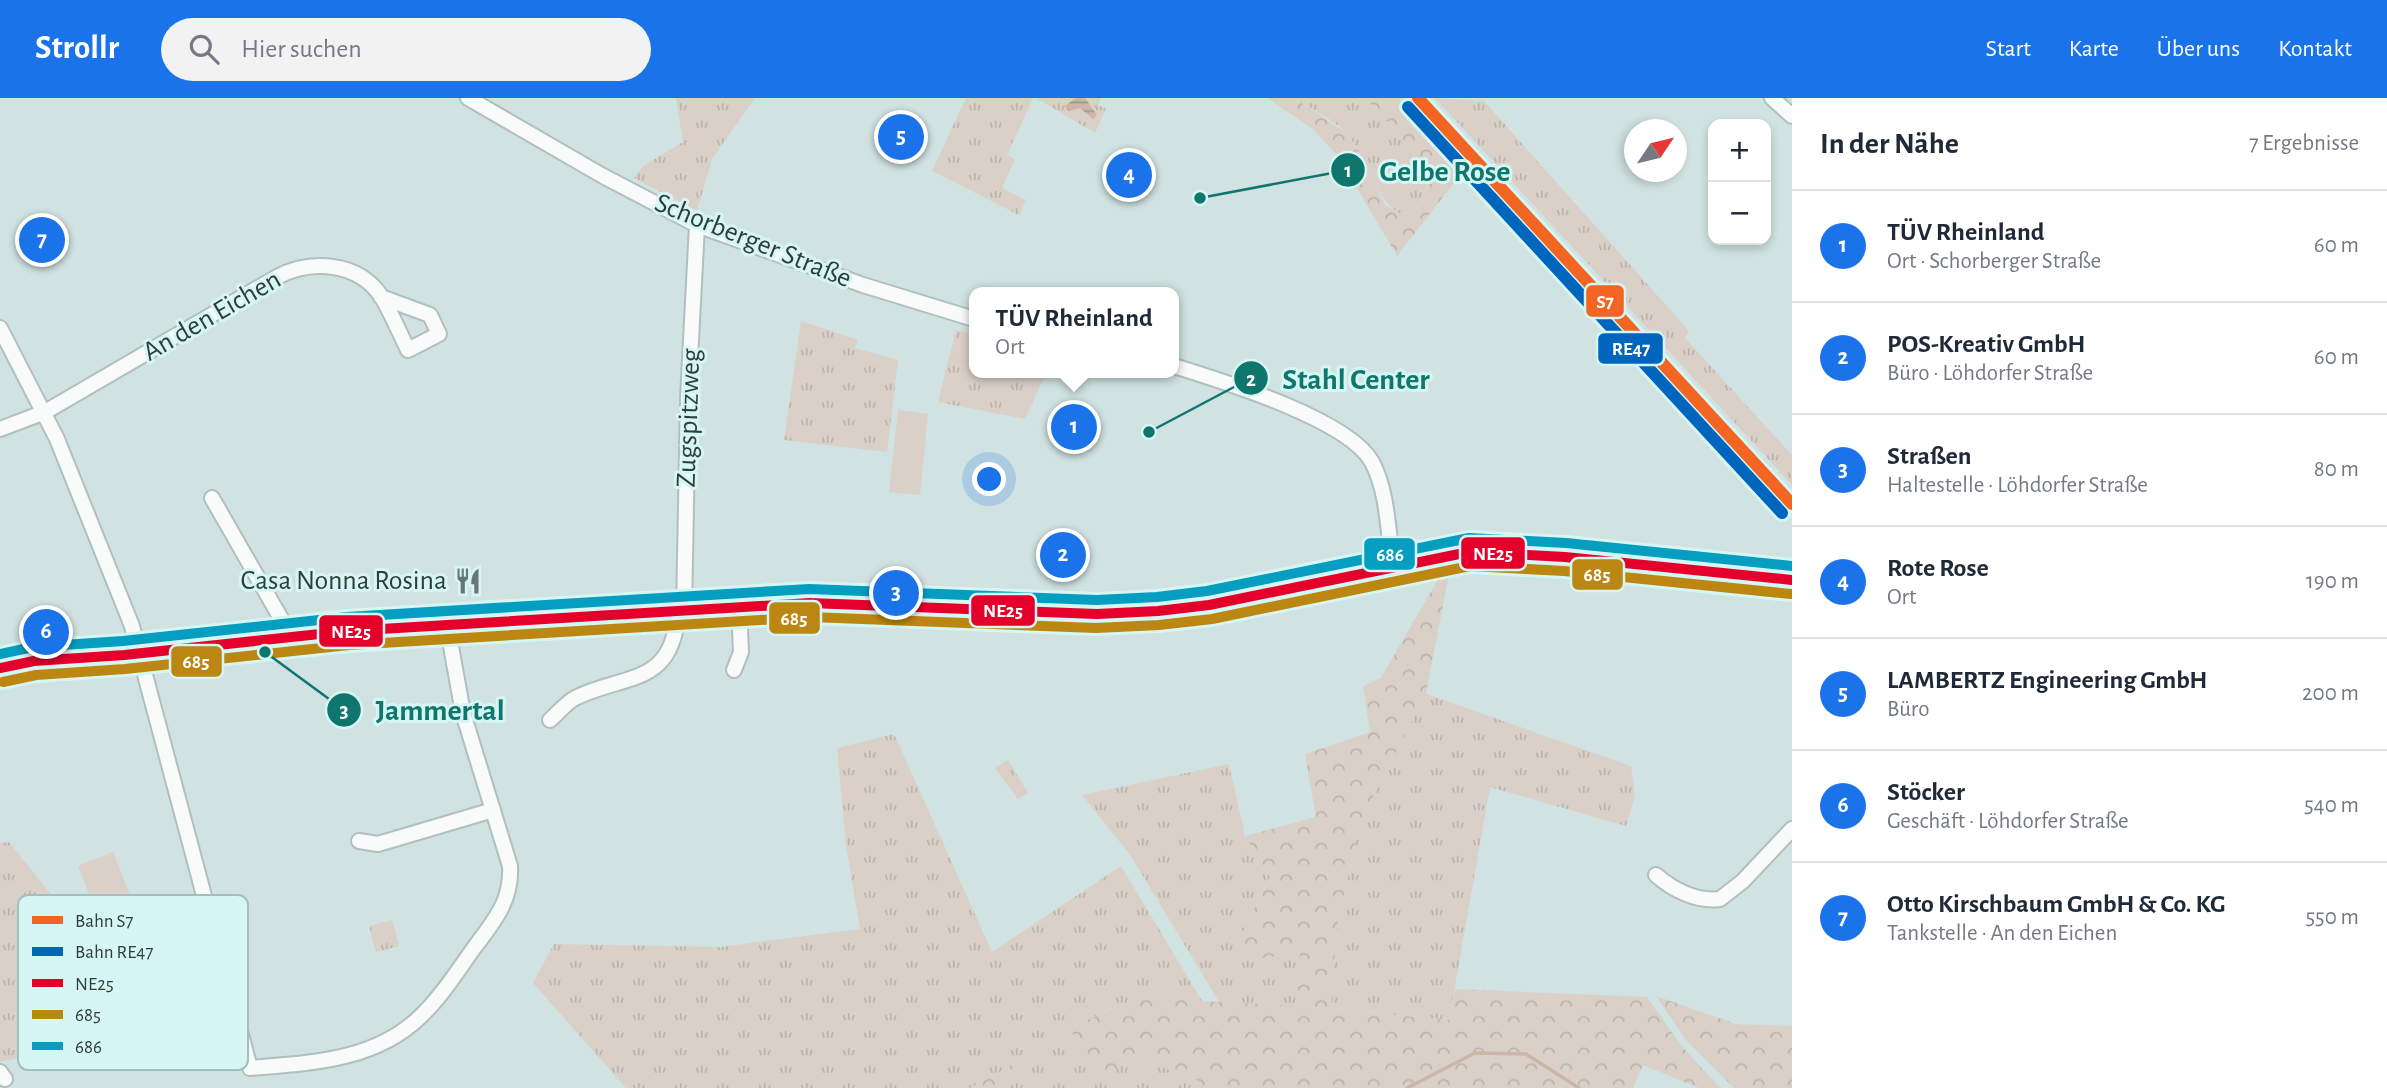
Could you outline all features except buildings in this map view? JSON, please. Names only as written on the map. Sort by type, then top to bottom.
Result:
[{"type":"main road","points":[[0,667],[34,661],[141,653],[291,636],[739,607],[859,602],[1097,614],[1158,611],[1209,605],[1469,552],[1792,580]]},
{"type":"street","name":"Schorberger Straße","points":[[468,98],[603,176],[697,225],[838,276],[969,317]]},
{"type":"street","points":[[1772,98],[1792,116]]},
{"type":"street","name":"Zugspitzweg","points":[[550,720],[572,699],[629,682],[650,670],[674,642],[681,611],[697,225]]},
{"type":"street","name":"An den Eichen","points":[[0,429],[45,412],[292,270],[317,265],[348,271],[370,284],[381,297]]},
{"type":"street","points":[[0,328],[45,412],[78,489],[141,653],[205,895]]},
{"type":"street","points":[[1179,368],[1263,396],[1355,441],[1368,456],[1381,482],[1393,566]]},
{"type":"street","points":[[212,498],[291,636]]},
{"type":"street","points":[[734,670],[741,652],[739,607]]},
{"type":"street","points":[[248,1060],[250,1068],[348,1057],[392,1038],[422,1015],[502,910],[507,899],[510,866],[463,713],[447,624]]},
{"type":"street","points":[[359,841],[378,844],[493,810]]},
{"type":"street","points":[[1656,875],[1679,891],[1710,900],[1720,899],[1745,879],[1791,834],[1792,829]]},
{"type":"green space","points":[[676,98],[755,98],[712,159],[697,211],[634,178],[643,166],[683,142]]},
{"type":"green space","points":[[966,98],[1033,98],[1007,155],[1015,159],[1002,188],[1026,200],[1019,215],[932,171]]},
{"type":"green space","points":[[1036,98],[1101,98],[1098,105],[1106,109],[1095,133]]},
{"type":"green space","points":[[1267,98],[1294,98],[1345,132],[1357,148],[1385,205],[1402,215],[1420,205],[1427,192],[1425,176],[1404,141],[1365,98],[1400,98],[1464,170],[1397,256],[1338,156],[1313,129]]},
{"type":"green space","points":[[1294,98],[1365,98],[1390,124],[1416,158],[1425,176],[1427,192],[1420,205],[1402,215],[1392,208],[1384,199],[1348,135],[1330,120]]},
{"type":"green space","points":[[1435,98],[1484,101],[1689,331],[1685,338],[1792,455],[1792,485]]},
{"type":"green space","points":[[801,321],[858,340],[855,348],[898,360],[887,452],[784,440]]},
{"type":"green space","points":[[956,330],[969,333],[969,378],[1044,378],[1025,419],[938,402]]},
{"type":"green space","points":[[898,410],[928,414],[920,495],[889,492]]},
{"type":"green space","points":[[1444,569],[1450,569],[1426,694],[1360,822],[1337,926],[1331,1009],[1449,1020],[1455,989],[1647,997],[1680,1044],[1720,1088],[1699,1088],[1643,1065],[1633,1088],[1204,1088],[1194,1077],[1138,1060],[1101,1074],[1079,1054],[1071,1028],[1111,1009],[1157,993],[1202,1001],[1295,1006],[1300,952],[1251,960],[1240,938],[1270,877],[1245,836],[1316,817],[1305,754],[1370,732],[1363,686],[1381,678]]},
{"type":"green space","points":[[1426,694],[1631,766],[1635,796],[1626,826],[1490,787],[1449,1020],[1331,1009],[1337,926],[1360,822]]},
{"type":"green space","points":[[894,734],[992,952],[1121,866],[1202,1001],[1157,993],[1110,1009],[1071,1028],[1101,1074],[1137,1060],[1194,1077],[1204,1088],[991,1088],[1018,1072],[1017,1062],[971,1088],[626,1088],[533,983],[554,944],[720,947],[860,929],[846,845],[837,748]]},
{"type":"green space","points":[[1008,760],[1028,793],[1018,799],[995,768]]},
{"type":"green space","points":[[1229,764],[1245,836],[1270,877],[1240,939],[1251,960],[1301,951],[1295,1007],[1219,1002],[1131,856],[1082,795]]},
{"type":"green space","points":[[9,842],[52,895],[18,895],[18,1058],[0,1062],[0,843]]},
{"type":"green space","points":[[113,852],[130,895],[89,895],[78,866]]},
{"type":"green space","points":[[392,920],[399,946],[376,952],[369,926]]},
{"type":"green space","points":[[1656,996],[1736,1024],[1792,1026],[1792,1088],[1734,1088],[1686,1040]]},
{"type":"green space","points":[[1017,1062],[1018,1072],[991,1088],[971,1088]]},
{"type":"shaded area","points":[[1076,98],[1085,98],[1097,115],[1093,119],[1080,108],[1068,111],[1065,106]]},
{"type":"waterway","points":[[1407,1088],[1475,1053],[1526,1054],[1579,1088]]},
{"type":"rail line","name":"S7","points":[[1418,98],[1792,504]]},
{"type":"rail line","name":"RE47","points":[[1408,107],[1782,513]]},
{"type":"transit line","name":"686","points":[[0,654],[33,647],[123,641],[347,617],[809,589],[1097,600],[1157,597],[1207,591],[1469,538],[1566,543],[1792,566]]},
{"type":"transit line","name":"NE25","points":[[0,668],[34,661],[124,655],[348,631],[810,603],[1097,614],[1158,611],[1209,605],[1469,552],[1565,557],[1792,580]]},
{"type":"transit line","name":"685","points":[[3,682],[36,675],[125,669],[349,645],[810,617],[1096,628],[1159,625],[1212,619],[1470,566],[1564,571],[1791,594]]},
{"type":"place","name":"LAMBERTZ Engineering GmbH","points":[[901,137]]},
{"type":"place","name":"Rote Rose","points":[[1129,175]]},
{"type":"place","name":"Gelbe Rose","points":[[1200,198]]},
{"type":"place","name":"Otto Kirschbaum GmbH & Co. KG","points":[[42,240]]},
{"type":"place","name":"TÜV Rheinland","points":[[1074,427]]},
{"type":"place","name":"Stahl Center","points":[[1149,432]]},
{"type":"place","name":"POS-Kreativ GmbH","points":[[1063,555]]},
{"type":"place","name":"Casa Nonna Rosina","points":[[468,581]]},
{"type":"place","name":"Straßen","points":[[896,593]]},
{"type":"place","name":"Stöcker","points":[[46,632]]},
{"type":"place","name":"Jammertal","points":[[265,652]]}]
